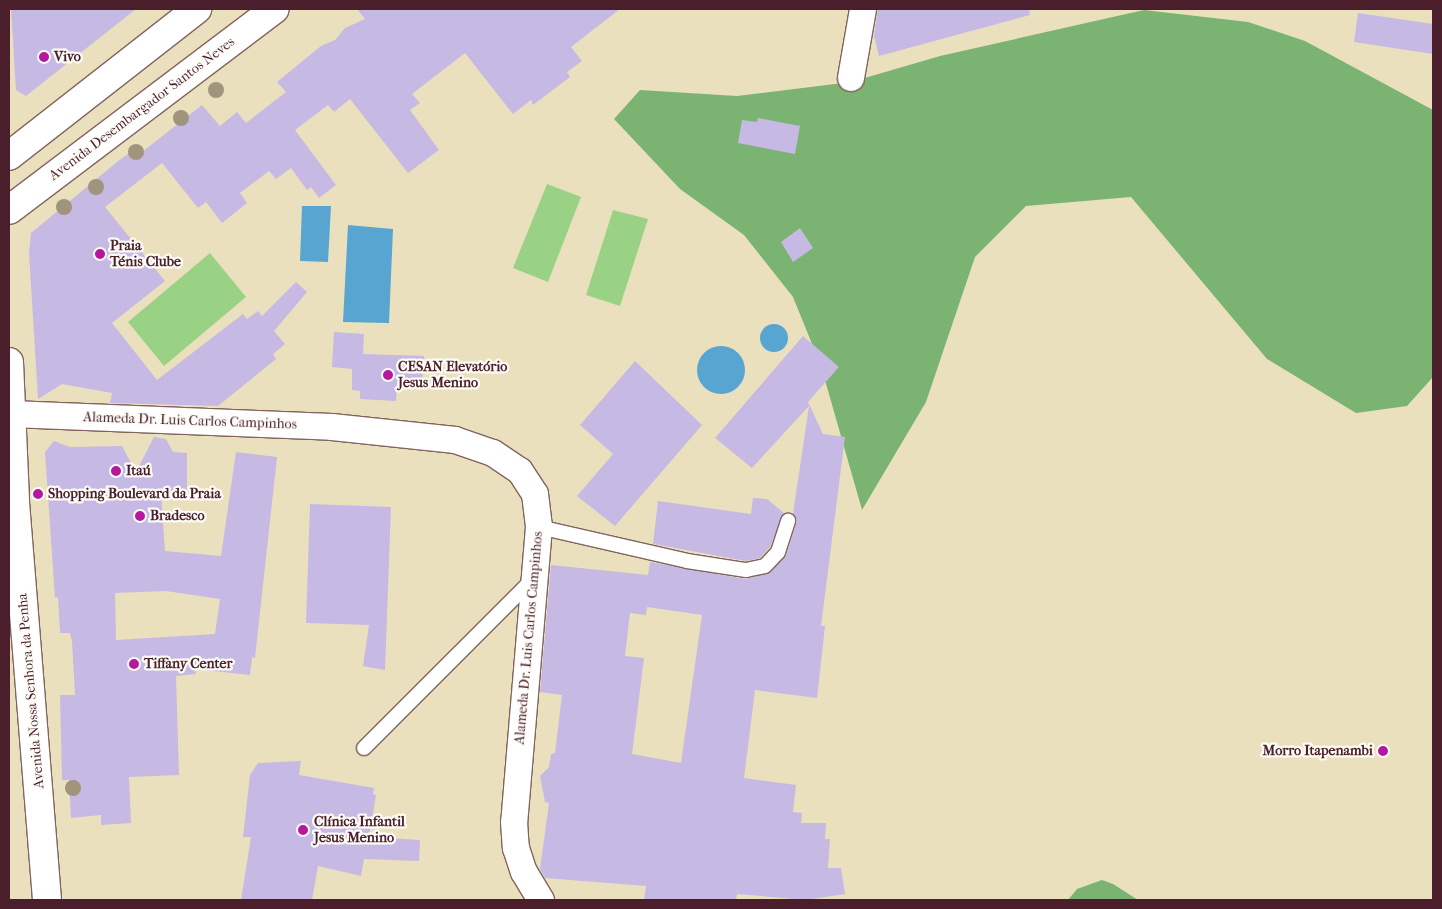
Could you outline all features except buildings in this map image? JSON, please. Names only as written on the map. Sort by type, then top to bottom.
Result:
[{"type":"main road","points":[[9,156],[197,9]]},
{"type":"main road","name":"Avenida Desembargador Santos Neves","points":[[9,210],[275,9]]},
{"type":"main road","name":"Avenida Nossa Senhora da Penha","points":[[9,362],[11,414],[49,897]]},
{"type":"street","points":[[851,78],[863,9]]},
{"type":"street","name":"Alameda Dr. Luis Carlos Campinhos","points":[[11,414],[332,427],[455,440],[492,453],[520,471],[535,494],[539,527],[514,822],[516,848],[524,872],[541,900]]},
{"type":"lane","points":[[539,527],[687,561],[746,570],[765,566],[778,552],[788,521]]},
{"type":"lane","points":[[364,748],[534,578]]},
{"type":"green space","points":[[1144,10],[1248,22],[1305,41],[1433,110],[1433,377],[1407,406],[1356,413],[1267,359],[1131,197],[1026,206],[975,257],[926,402],[862,510],[821,366],[793,297],[744,235],[680,189],[614,119],[640,90],[737,96],[851,82],[940,56]]},
{"type":"green space","points":[[547,184],[581,197],[548,282],[513,268]]},
{"type":"green space","points":[[613,210],[648,219],[620,306],[586,295]]},
{"type":"green space","points":[[210,253],[246,297],[164,366],[128,322]]},
{"type":"green space","points":[[1102,880],[1113,884],[1138,900],[1068,900],[1077,889]]},
{"type":"water","points":[[302,206],[331,206],[328,262],[300,261]]},
{"type":"water","points":[[348,225],[393,229],[389,323],[343,322]]},
{"type":"water","points":[[774,324],[784,328],[788,338],[784,348],[774,352],[764,348],[760,338],[764,328]]},
{"type":"water","points":[[716,346],[726,346],[738,353],[745,365],[745,375],[738,387],[726,394],[716,394],[708,390],[701,383],[697,375],[697,365],[701,357],[708,350]]},
{"type":"place","name":"Vivo","points":[[44,57]]},
{"type":"place","name":"Praia Ténis Clube","points":[[100,254]]},
{"type":"place","name":"CESAN Elevatório Jesus Menino","points":[[388,375]]},
{"type":"place","name":"Itaú","points":[[116,471]]},
{"type":"place","name":"Shopping Boulevard da Praia","points":[[38,494]]},
{"type":"place","name":"Bradesco","points":[[140,516]]},
{"type":"place","name":"Tiffany Center","points":[[134,664]]},
{"type":"place","name":"Morro Itapenambi","points":[[1383,751]]},
{"type":"place","name":"Clínica Infantil Jesus Menino","points":[[303,830]]}]
